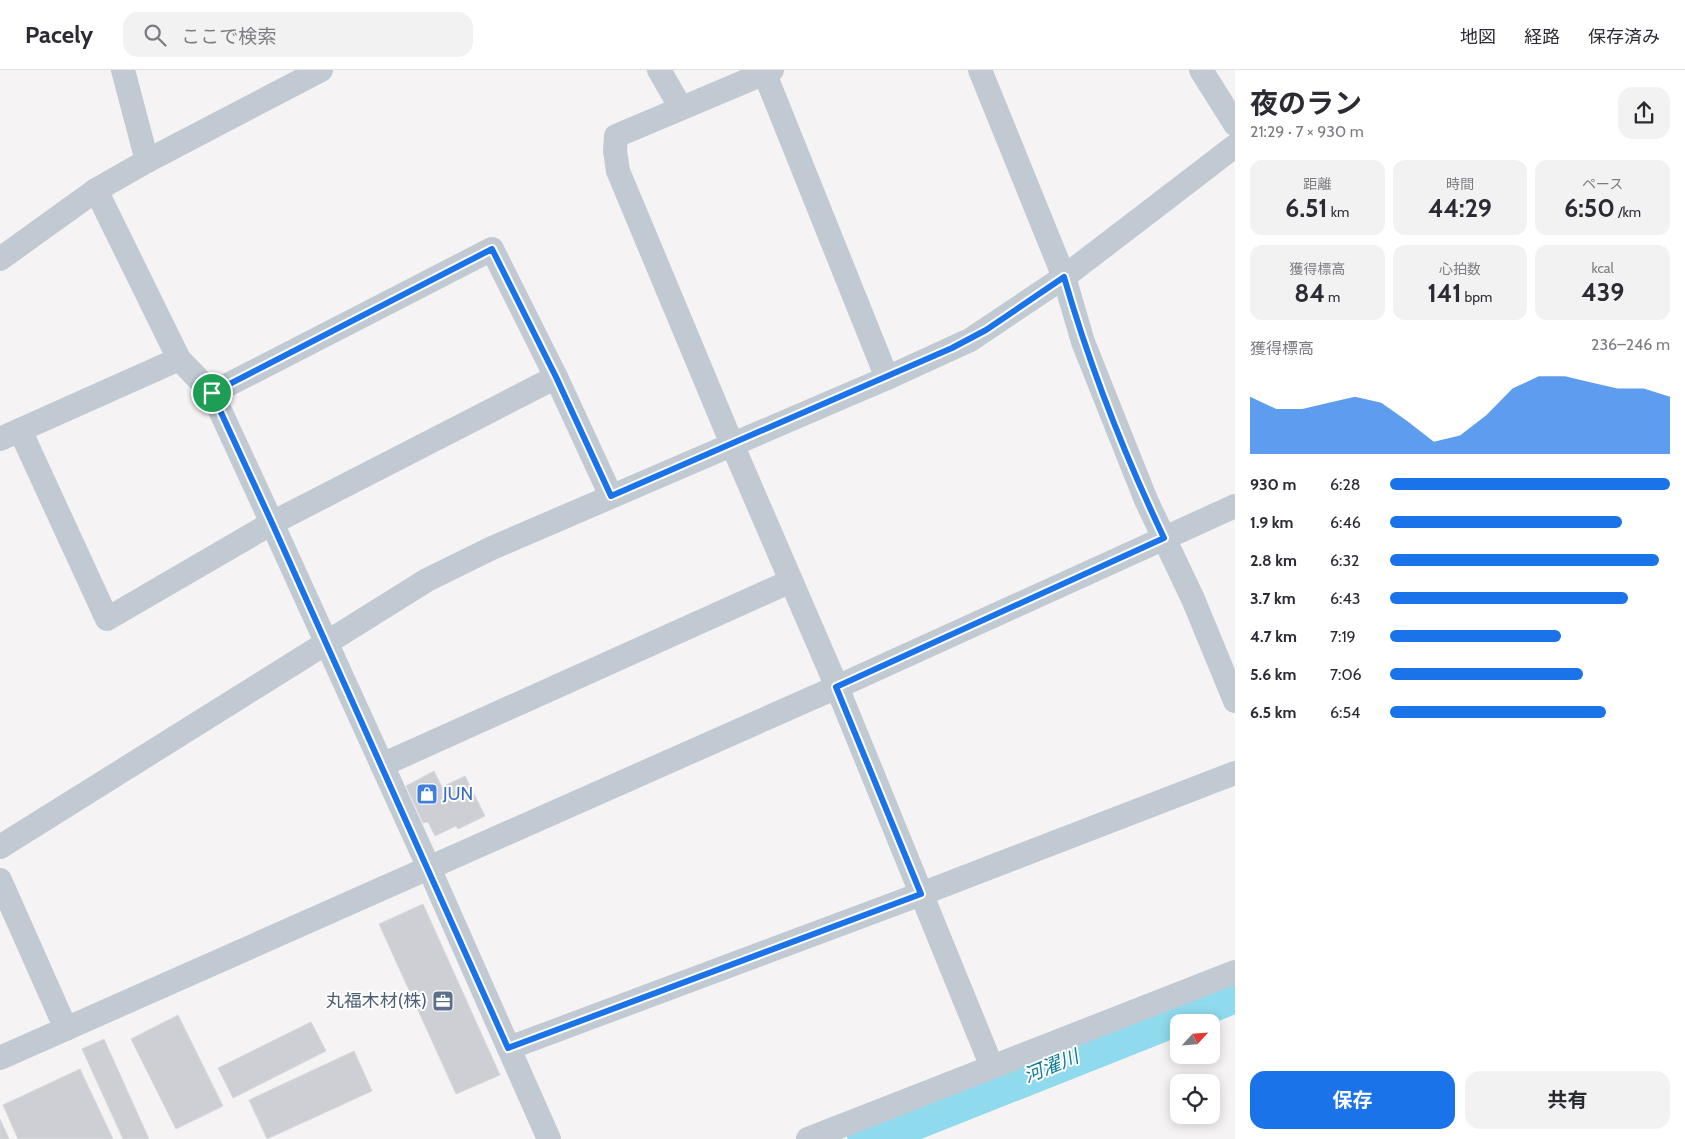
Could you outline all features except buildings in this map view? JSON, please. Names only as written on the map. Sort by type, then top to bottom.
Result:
[{"type":"street","points":[[123,70],[147,161]]},
{"type":"street","points":[[0,259],[96,190],[320,70]]},
{"type":"street","points":[[659,70],[681,108]]},
{"type":"street","points":[[980,70],[1064,277],[1083,342],[1146,500],[1193,599],[1235,701]]},
{"type":"street","points":[[1201,70],[1235,124]]},
{"type":"street","points":[[887,378],[769,72],[616,136],[615,151],[617,164],[629,199],[836,687],[992,1068]]},
{"type":"street","points":[[0,847],[403,593],[449,568],[611,496],[887,378],[970,340],[1064,277],[1235,146]]},
{"type":"street","points":[[96,190],[179,359],[212,393],[429,868],[549,1139]]},
{"type":"street","points":[[212,393],[492,249],[556,377],[611,496]]},
{"type":"street","points":[[179,359],[10,435],[107,619],[272,523],[556,377]]},
{"type":"street","points":[[0,1058],[836,687],[1235,506]]},
{"type":"street","points":[[382,765],[791,581]]},
{"type":"street","points":[[508,1048],[921,894],[1235,773]]},
{"type":"street","points":[[0,880],[66,1029]]},
{"type":"street","points":[[808,1139],[1235,972]]},
{"type":"waterway","name":"河濯川","points":[[867,1139],[1235,993]]},
{"type":"place","name":"JUN","points":[[427,794]]},
{"type":"place","name":"丸福木材(株)","points":[[443,1001]]},
{"type":"route","points":[[492,249],[556,377],[611,496],[887,378],[970,340],[1064,277],[1083,342],[1146,500],[1164,538],[836,687],[921,894],[508,1048],[429,868],[212,393],[492,249]]}]
